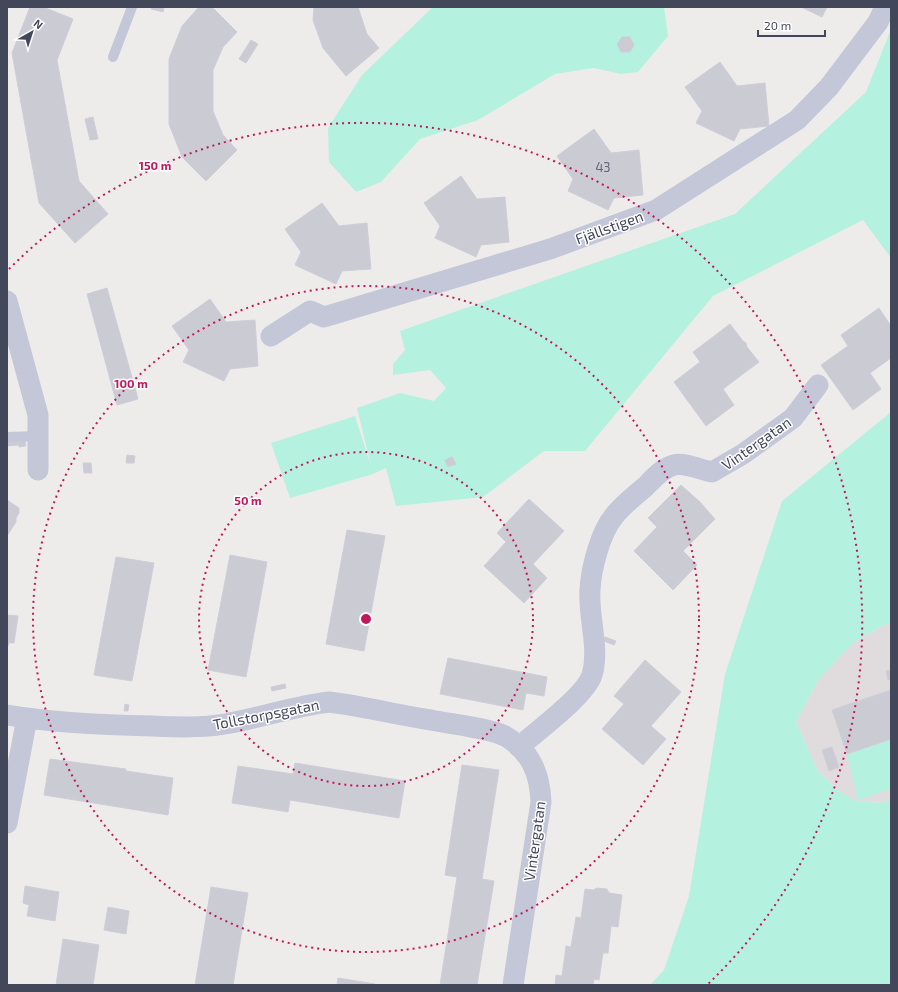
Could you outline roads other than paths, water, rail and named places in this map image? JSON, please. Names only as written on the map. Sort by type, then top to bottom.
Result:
[{"type":"street","name":"Fjällstigen","points":[[271,336],[310,311],[324,317],[550,249],[656,210],[797,120],[829,87],[878,22],[885,7]]},
{"type":"street","points":[[7,301],[38,415],[38,470]]},
{"type":"street","name":"Vintergatan","points":[[513,985],[541,802],[540,783],[534,764],[519,747],[582,692],[592,676],[596,657],[591,630],[590,590],[601,540],[613,517],[662,471],[674,465],[690,465],[712,472],[744,454],[793,418],[818,385]]},
{"type":"street","name":"Tollstorpsgatan","points":[[17,717],[122,726],[176,727],[224,724],[312,704],[329,702],[473,728],[504,736],[519,747]]},
{"type":"street","points":[[7,822],[17,717]]},
{"type":"lane","points":[[113,57],[132,7]]},
{"type":"lane","points":[[7,437],[39,436]]}]
